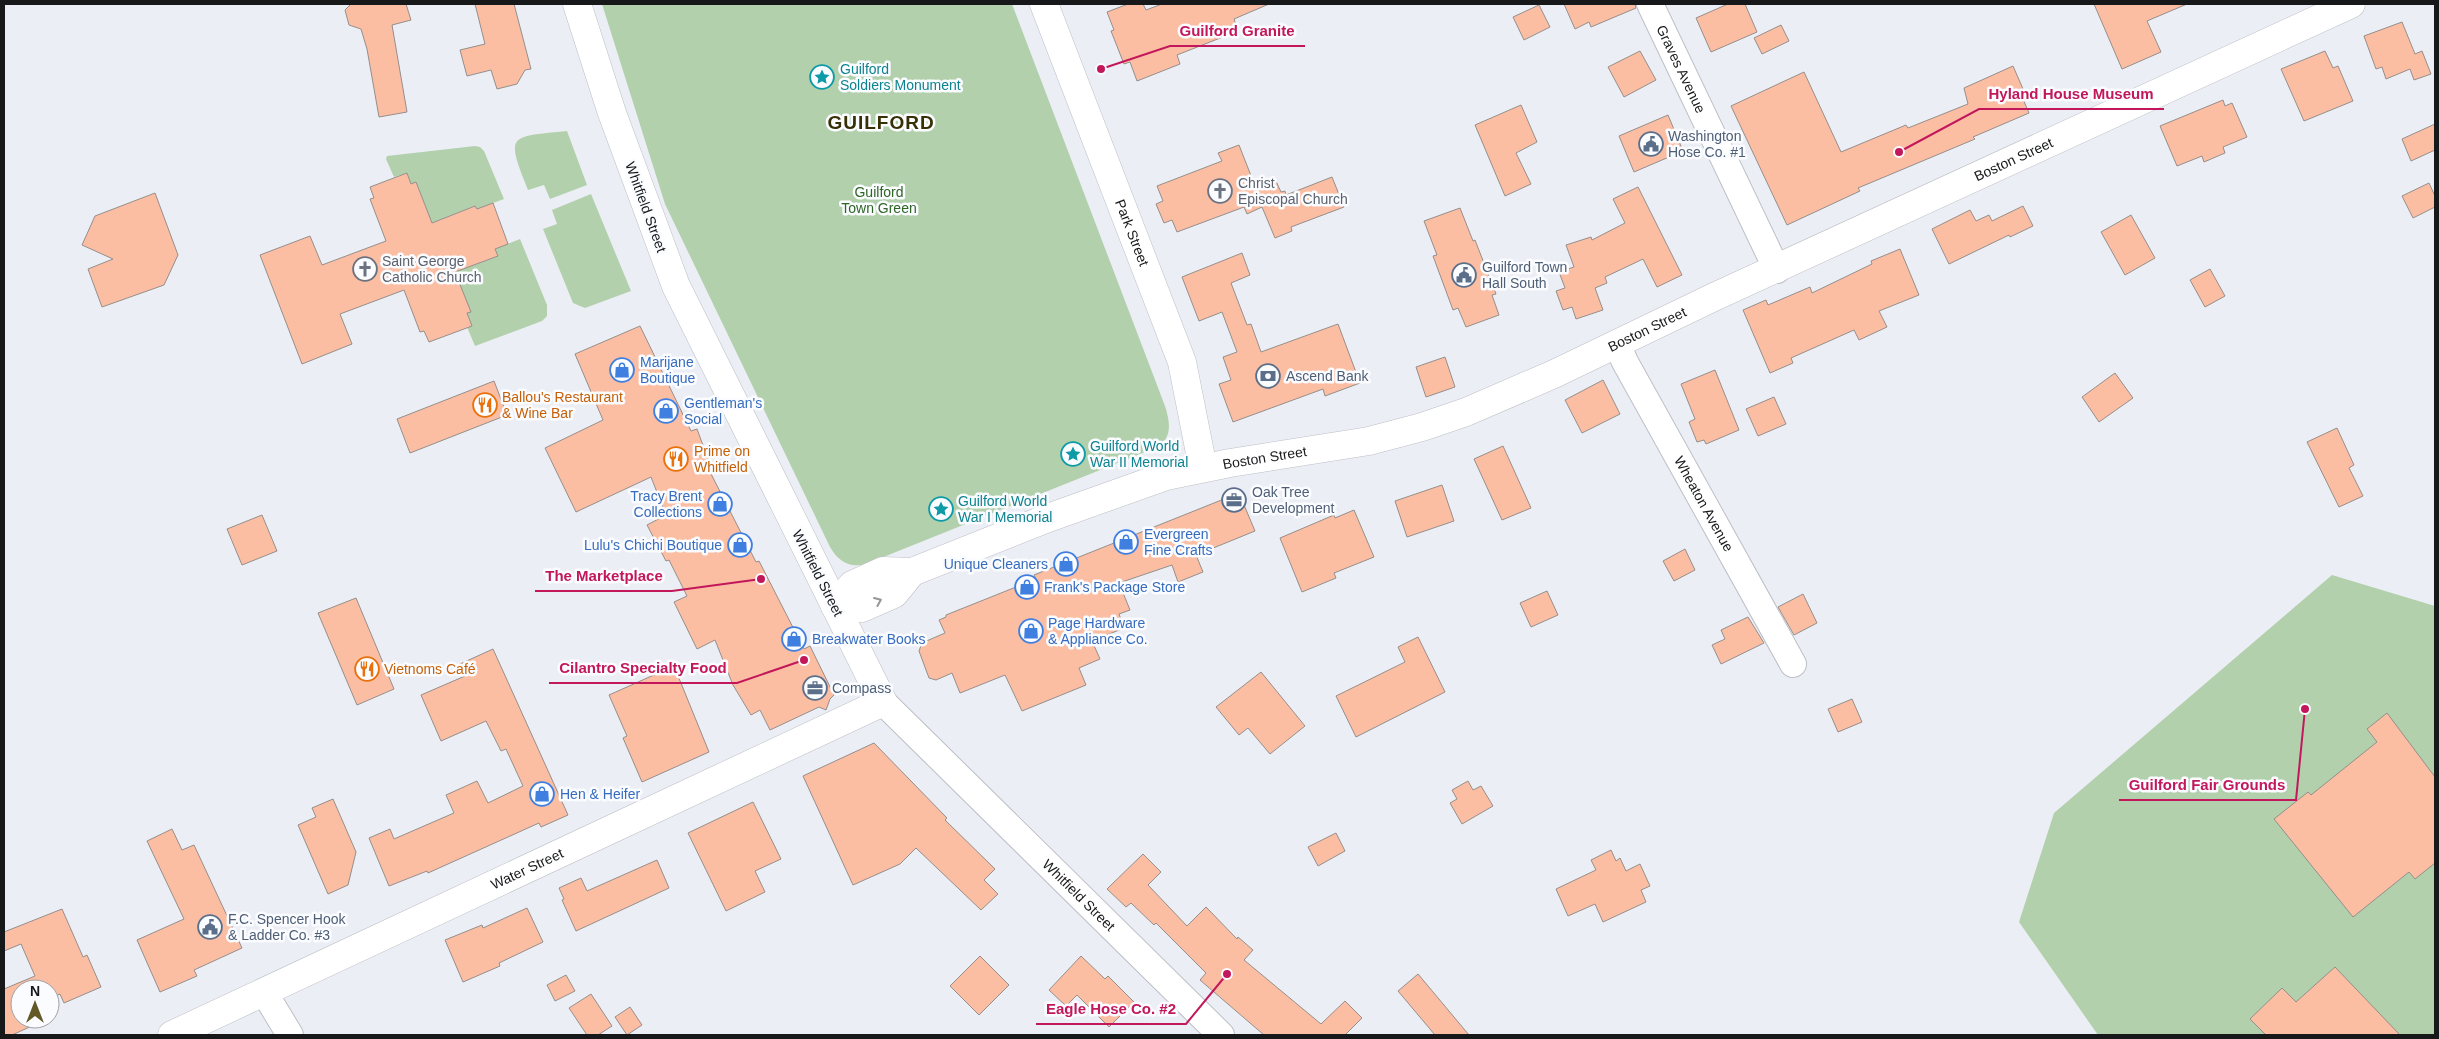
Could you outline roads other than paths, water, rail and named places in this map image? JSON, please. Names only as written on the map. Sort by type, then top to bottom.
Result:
[{"type":"main road","name":"Whitfield Street","points":[[577,4],[612,113],[676,286],[882,702]]},
{"type":"main road","name":"Park Street","points":[[1044,4],[1182,362],[1203,468]]},
{"type":"main road","name":"Boston Street","points":[[835,606],[862,608],[894,594],[912,572],[1093,501],[1166,476],[1203,468],[1368,441],[1422,427],[1466,412],[1617,344],[2346,5]]},
{"type":"main road","name":"Water Street","points":[[172,1035],[544,863],[882,702]]},
{"type":"street","name":"Graves Avenue","points":[[1650,4],[1776,270]]},
{"type":"street","name":"Wheaton Avenue","points":[[1617,344],[1625,362],[1793,664]]},
{"type":"street","name":"Whitfield Street","points":[[882,702],[1221,1035]]},
{"type":"street","points":[[264,992],[290,1035]]},
{"type":"place","name":"Guilford Granite","points":[[1101,69]]},
{"type":"place","name":"Guilford Soldiers Monument","points":[[822,77]]},
{"type":"place","name":"Washington Hose Co. #1","points":[[1651,144]]},
{"type":"place","name":"Hyland House Museum","points":[[1899,152]]},
{"type":"place","name":"Christ Episcopal Church","points":[[1220,191]]},
{"type":"place","name":"Saint George Catholic Church","points":[[365,269]]},
{"type":"place","name":"Guilford Town Hall South","points":[[1464,275]]},
{"type":"place","name":"Marijane Boutique","points":[[622,370]]},
{"type":"place","name":"Ascend Bank","points":[[1268,376]]},
{"type":"place","name":"Ballou's Restaurant & Wine Bar","points":[[485,405]]},
{"type":"place","name":"Gentleman's Social","points":[[666,411]]},
{"type":"place","name":"Guilford World War II Memorial","points":[[1073,454]]},
{"type":"place","name":"Prime on Whitfield","points":[[676,459]]},
{"type":"place","name":"Oak Tree Development","points":[[1234,500]]},
{"type":"place","name":"Tracy Brent Collections","points":[[720,504]]},
{"type":"place","name":"Guilford World War I Memorial","points":[[941,509]]},
{"type":"place","name":"Evergreen Fine Crafts","points":[[1126,542]]},
{"type":"place","name":"Lulu's Chichi Boutique","points":[[740,545]]},
{"type":"place","name":"Unique Cleaners","points":[[1066,564]]},
{"type":"place","name":"The Marketplace","points":[[761,579]]},
{"type":"place","name":"Frank's Package Store","points":[[1027,587]]},
{"type":"place","name":"Page Hardware & Appliance Co.","points":[[1031,631]]},
{"type":"place","name":"Breakwater Books","points":[[794,639]]},
{"type":"place","name":"Cilantro Specialty Food","points":[[804,660]]},
{"type":"place","name":"Vietnoms Café","points":[[367,669]]},
{"type":"place","name":"Compass","points":[[815,688]]},
{"type":"place","name":"Guilford Fair Grounds","points":[[2305,709]]},
{"type":"place","name":"Hen & Heifer","points":[[542,794]]},
{"type":"place","name":"F.C. Spencer Hook & Ladder Co. #3","points":[[210,927]]},
{"type":"place","name":"Eagle Hose Co. #2","points":[[1227,974]]},
{"type":"district","name":"GUILFORD","points":[[881,122]]},
{"type":"park label","name":"Guilford Town Green","points":[[879,200]]}]
